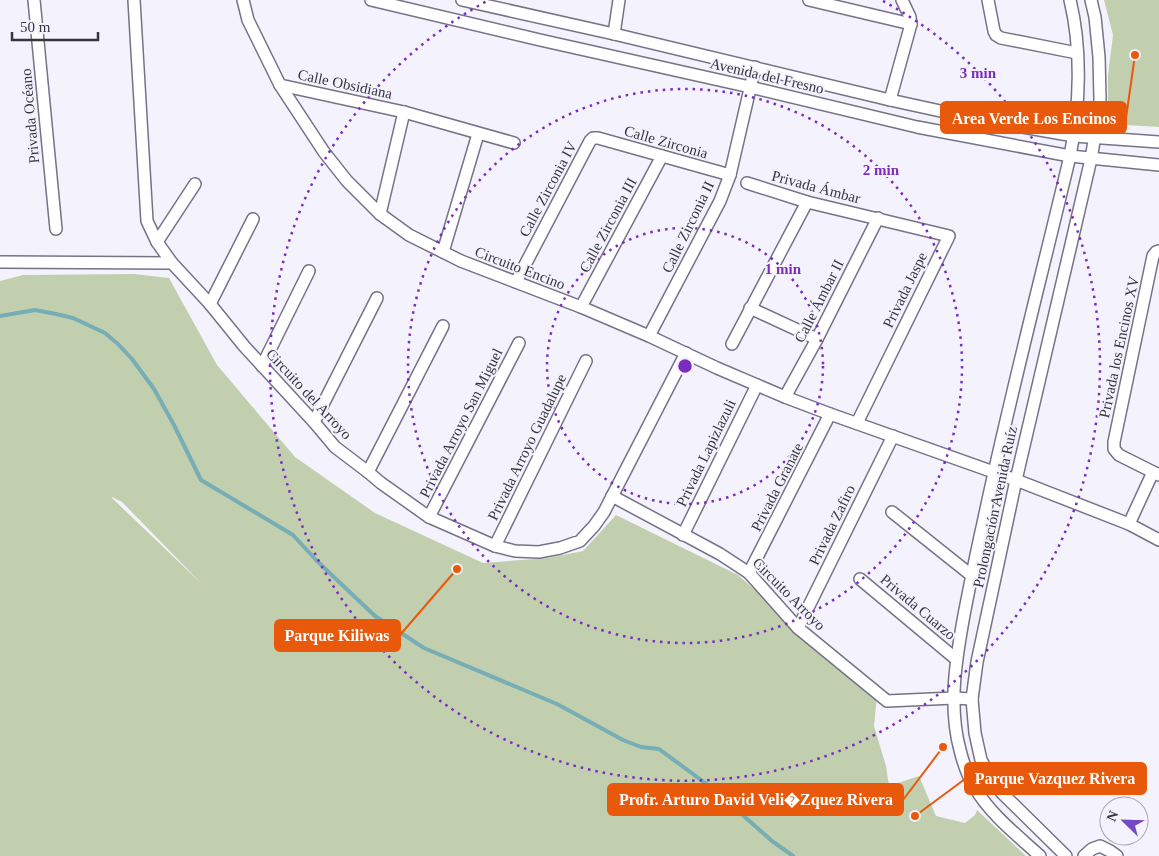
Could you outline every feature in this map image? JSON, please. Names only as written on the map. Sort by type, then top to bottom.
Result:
[{"type":"street","name":"Privada Océano","points":[[34,0],[56,229]]},
{"type":"street","name":"Circuito del Arroyo","points":[[134,0],[147,221],[157,242],[172,263],[210,304],[244,346],[335,447],[429,517],[494,546],[515,551],[539,552],[560,548],[580,541],[604,512],[686,353]]},
{"type":"street","name":"Circuito Encino","points":[[243,0],[248,20],[280,85],[324,152],[347,181],[380,214],[409,235],[461,260],[581,307],[785,397],[1016,480],[1129,524],[1159,540]]},
{"type":"street","name":"Avenida del Fresno","points":[[371,0],[917,127],[1070,156],[1159,166]]},
{"type":"street","name":"Avenida del Fresno","points":[[462,0],[977,119],[1074,136],[1159,142]]},
{"type":"street","points":[[614,34],[619,0]]},
{"type":"street","points":[[809,0],[911,24]]},
{"type":"street","points":[[890,100],[911,24],[910,17],[902,0]]},
{"type":"street","points":[[988,0],[994,32],[1001,38],[1077,53]]},
{"type":"street","name":"Prolongación Avenida Ruíz","points":[[1040,856],[996,816],[985,804],[974,787],[960,751],[956,733],[954,698],[956,659],[972,575],[994,472],[1074,136],[1078,99],[1077,53],[1074,18],[1070,0]]},
{"type":"street","name":"Prolongación Avenida Ruíz","points":[[1066,856],[1002,793],[991,778],[981,760],[975,733],[972,699],[977,662],[1016,480],[1095,138],[1100,99],[1099,57],[1095,17],[1091,0]]},
{"type":"street","name":"Calle Zirconia II","points":[[649,336],[720,201],[730,175],[755,67]]},
{"type":"street","name":"Calle Obsidiana","points":[[280,85],[404,112],[514,143]]},
{"type":"street","name":"Calle Obsidiana","points":[[380,214],[404,112]]},
{"type":"street","points":[[443,252],[478,134]]},
{"type":"street","name":"Calle Zirconia","points":[[593,138],[730,175]]},
{"type":"street","name":"Calle Zirconia IV","points":[[516,282],[593,138]]},
{"type":"street","name":"Calle Zirconia III","points":[[581,307],[662,156]]},
{"type":"street","name":"Privada Ámbar","points":[[747,183],[807,202],[878,218]]},
{"type":"street","points":[[157,242],[195,184]]},
{"type":"street","points":[[732,344],[807,202]]},
{"type":"street","name":"Calle Ámbar II","points":[[785,397],[878,218]]},
{"type":"street","name":"Privada Jaspe","points":[[857,423],[949,236],[878,218]]},
{"type":"street","points":[[210,304],[253,219]]},
{"type":"street","name":"Privada los Encinos XV","points":[[1156,473],[1119,455],[1114,449],[1114,442],[1153,256],[1158,252]]},
{"type":"street","points":[[0,262],[172,263]]},
{"type":"street","points":[[262,366],[309,271]]},
{"type":"street","points":[[314,422],[377,298]]},
{"type":"street","points":[[750,308],[816,339]]},
{"type":"street","points":[[368,472],[442,326]]},
{"type":"street","name":"Privada Arroyo San Miguel","points":[[429,517],[519,343]]},
{"type":"street","name":"Privada Arroyo Guadalupe","points":[[494,546],[586,361]]},
{"type":"street","name":"Privada Lapizlazuli","points":[[683,535],[757,385]]},
{"type":"street","name":"Privada Granate","points":[[750,573],[830,414]]},
{"type":"street","name":"Privada Zafiro","points":[[798,628],[893,436]]},
{"type":"street","points":[[1129,524],[1156,473]]},
{"type":"street","name":"Circuito Arroyo","points":[[612,496],[720,554],[750,573],[798,628],[887,701],[972,699]]},
{"type":"street","points":[[892,512],[972,575]]},
{"type":"street","name":"Privada Cuarzo","points":[[860,579],[956,659]]},
{"type":"street","points":[[1084,856],[1092,849],[1100,846],[1117,856]]},
{"type":"green space","points":[[1104,0],[1159,0],[1159,127],[1108,124],[1108,75],[1113,35]]},
{"type":"green space","points":[[134,274],[169,278],[217,365],[295,457],[375,513],[483,563],[548,558],[583,551],[616,515],[738,575],[877,697],[874,726],[886,766],[889,786],[919,776],[936,816],[965,823],[975,815],[977,810],[1026,856],[0,856],[0,281],[23,275]],"holes":[[[112,497],[122,502],[202,584]]]},
{"type":"waterway","points":[[0,316],[35,310],[73,318],[105,333],[132,359],[154,389],[201,480],[293,535],[317,561],[375,616],[424,648],[557,704],[623,740],[641,747],[659,749],[712,788],[772,841],[793,856]]},
{"type":"place","name":"Area Verde Los Encinos","points":[[1135,55]]},
{"type":"place","name":"Parque Kiliwas","points":[[457,569]]},
{"type":"place","name":"Profr. Arturo David Veli�Zquez Rivera","points":[[943,747]]},
{"type":"place","name":"Parque Vazquez Rivera","points":[[915,816]]}]
